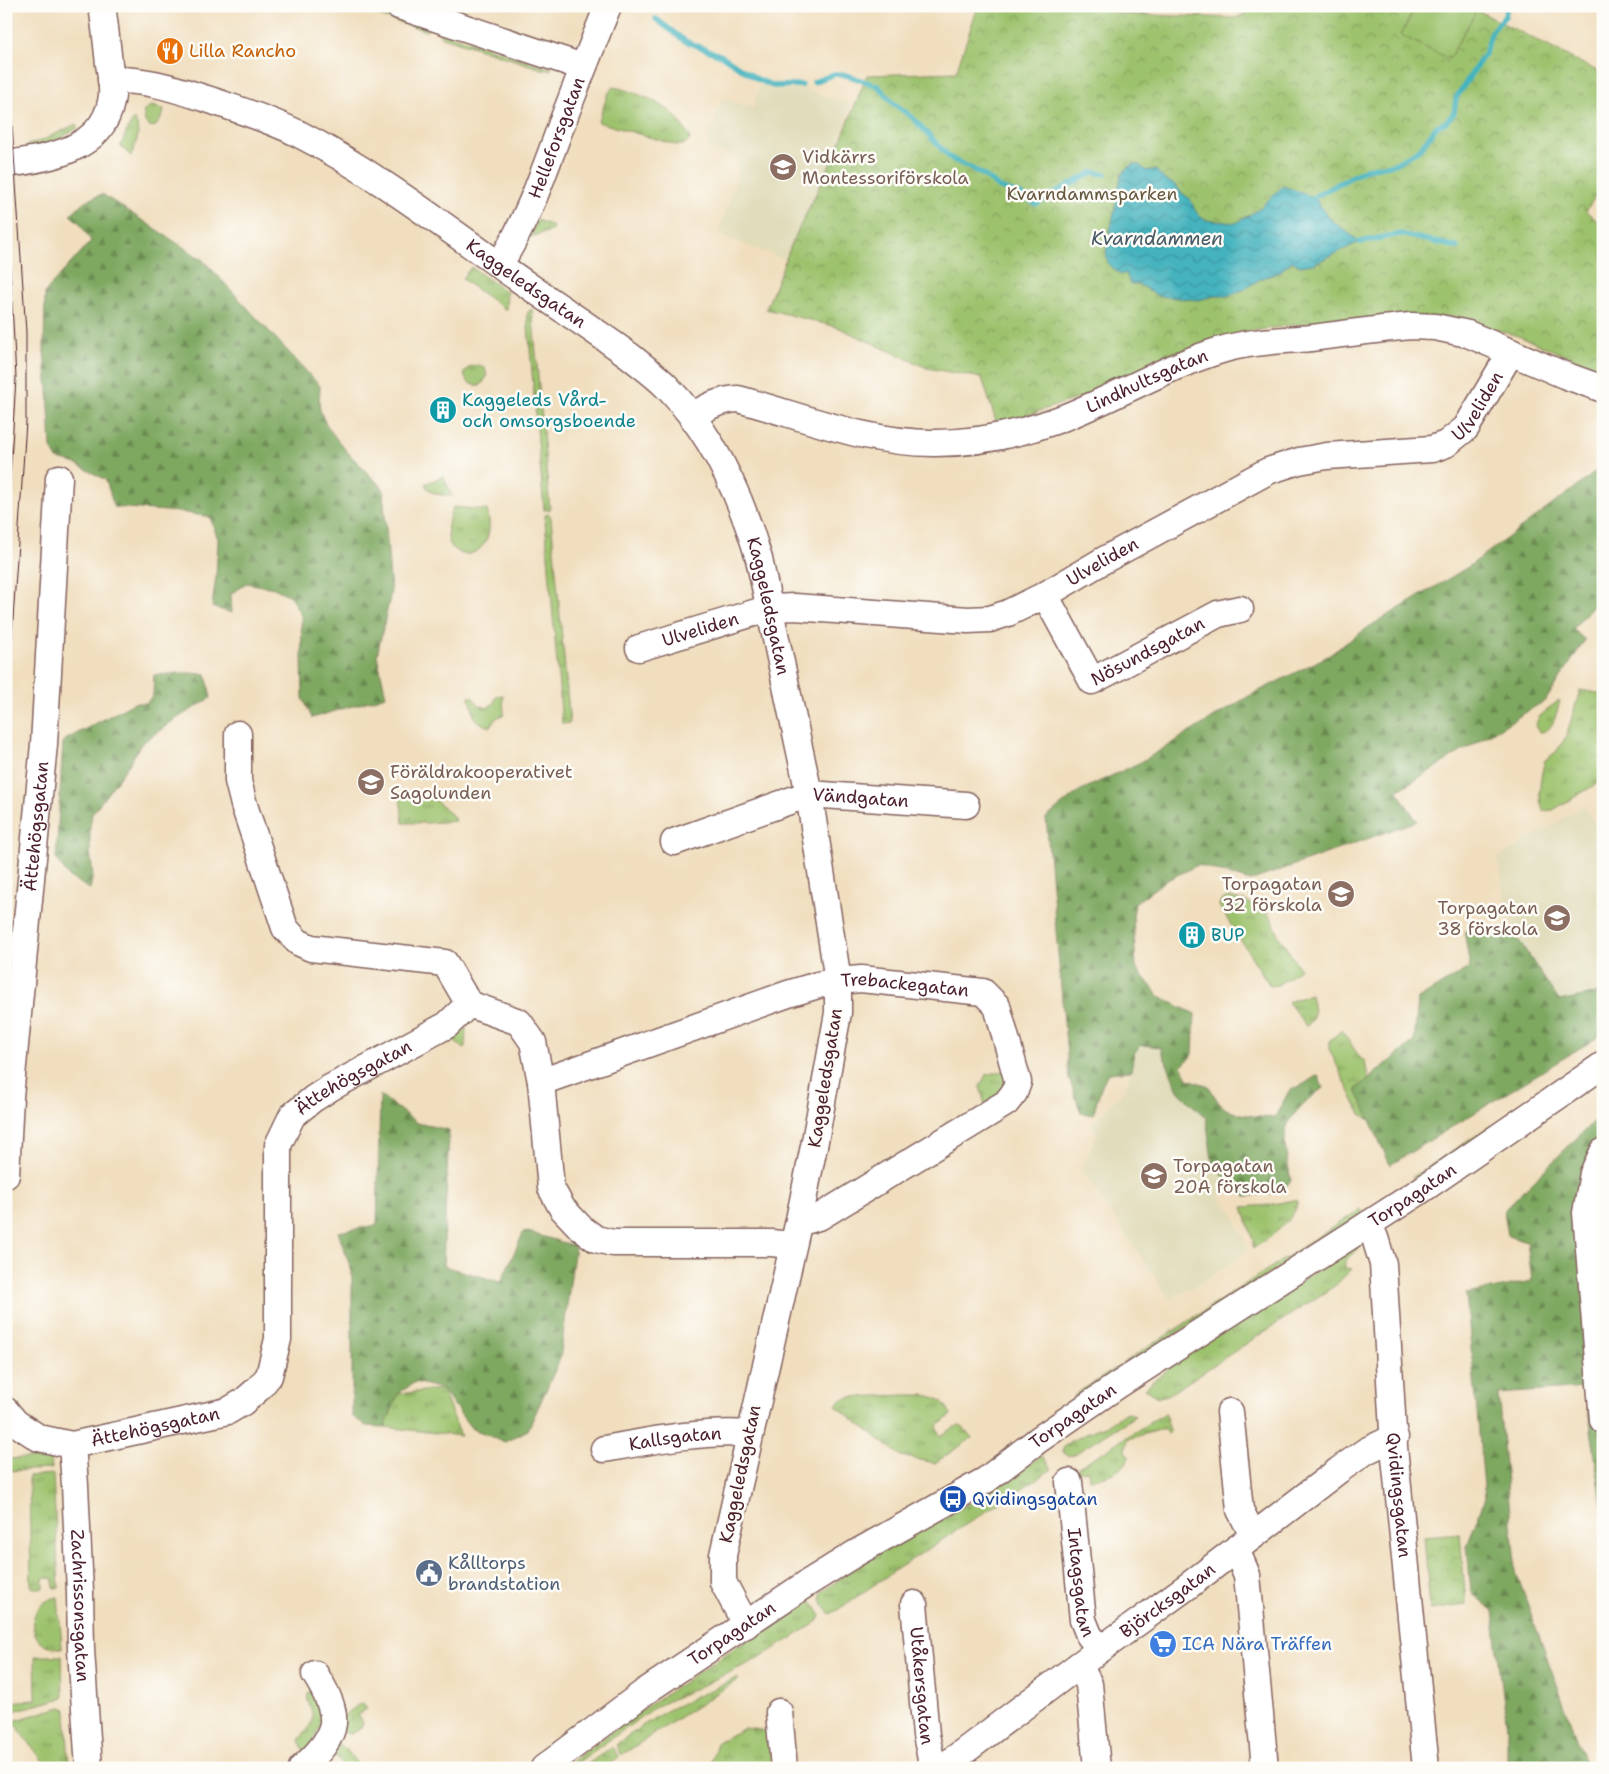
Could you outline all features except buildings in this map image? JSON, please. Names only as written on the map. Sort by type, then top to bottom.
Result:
[{"type":"street","points":[[6,164],[36,160],[63,152],[86,142],[94,135],[108,115],[112,101],[111,80],[102,6]]},
{"type":"street","points":[[399,6],[583,67]]},
{"type":"street","name":"Helleforsgatan","points":[[499,265],[513,244],[541,179],[608,6]]},
{"type":"street","name":"Kaggeledsgatan","points":[[111,80],[134,79],[160,84],[261,116],[295,132],[357,167],[643,366],[665,385],[692,416],[716,453],[735,492],[759,559],[770,608],[809,794],[838,981],[838,1013],[798,1220],[722,1555],[723,1582],[746,1625]]},
{"type":"street","name":"Lindhultsgatan","points":[[692,416],[712,404],[738,399],[857,434],[934,443],[961,442],[1013,433],[1068,416],[1193,359],[1222,350],[1252,343],[1412,326],[1434,327],[1468,334],[1564,375],[1603,389]]},
{"type":"street","name":"Ulveliden","points":[[639,648],[770,608],[795,607],[968,620],[990,619],[1008,613],[1045,595],[1104,560],[1268,471],[1299,461],[1327,456],[1432,449],[1446,444],[1466,428],[1511,352]]},
{"type":"street","name":"Ättehögsgatan","points":[[6,1175],[10,1097],[44,744],[59,478]]},
{"type":"street","name":"Nösundsgatan","points":[[1045,595],[1092,681],[1218,614],[1240,609]]},
{"type":"street","points":[[238,734],[238,781],[244,805],[285,928],[298,942],[311,948],[445,963],[469,1004],[518,1022],[533,1042],[541,1082],[551,1188],[562,1208],[581,1228],[596,1239],[613,1243],[771,1243],[792,1245]]},
{"type":"street","name":"Vändgatan","points":[[674,842],[809,794],[966,805]]},
{"type":"street","name":"Trebackegatan","points":[[541,1082],[788,994],[838,981],[861,979],[983,992],[997,1006],[1018,1082],[1014,1093],[1006,1103],[821,1216],[809,1220],[798,1220]]},
{"type":"street","name":"Ättehögsgatan","points":[[6,1411],[16,1423],[39,1438],[72,1445],[228,1411],[243,1402],[258,1389],[269,1376],[278,1339],[278,1145],[292,1116],[330,1088],[447,1025],[469,1004]]},
{"type":"street","name":"Torpagatan","points":[[544,1768],[646,1692],[746,1625],[856,1553],[986,1480],[1038,1440],[1118,1385],[1422,1190],[1603,1065]]},
{"type":"street","points":[[1603,1152],[1593,1173],[1586,1212],[1603,1420]]},
{"type":"street","name":"Qvidingsgatan","points":[[1369,1224],[1383,1264],[1395,1437],[1394,1447],[1426,1768]]},
{"type":"street","points":[[1230,1412],[1245,1542],[1264,1768]]},
{"type":"street","name":"Kallsgatan","points":[[604,1449],[652,1441],[730,1432],[749,1434]]},
{"type":"street","name":"Björcksgatan","points":[[942,1768],[1100,1649],[1188,1586],[1366,1451],[1395,1437]]},
{"type":"street","name":"Zachrissonsgatan","points":[[72,1445],[76,1485],[81,1650],[89,1768]]},
{"type":"street","name":"Intagsgatan","points":[[1070,1482],[1083,1620],[1089,1635],[1100,1649]]},
{"type":"street","name":"Utåkersgatan","points":[[914,1604],[926,1735],[933,1768]]},
{"type":"street","points":[[1079,1665],[1089,1684],[1097,1768]]},
{"type":"street","points":[[302,1768],[330,1736],[334,1725],[330,1701],[315,1674]]},
{"type":"street","points":[[779,1712],[784,1768]]},
{"type":"shaded area","name":"Vidkärrs Montessoriförskola","points":[[762,78],[799,87],[851,105],[837,150],[784,259],[718,234],[737,177],[737,157],[707,147],[722,98],[753,108]]},
{"type":"shaded area","name":"Torpagatan 38 förskola","points":[[1584,806],[1603,835],[1603,992],[1559,1001],[1516,936],[1505,900],[1498,858]]},
{"type":"shaded area","name":"Torpagatan 20A förskola","points":[[1142,1045],[1160,1047],[1179,1092],[1206,1118],[1213,1166],[1231,1183],[1218,1196],[1231,1209],[1249,1250],[1199,1284],[1170,1299],[1081,1169],[1097,1135],[1092,1124],[1122,1092],[1129,1078],[1134,1053]]},
{"type":"green space","points":[[349,6],[372,6],[428,24],[429,29],[426,31]]},
{"type":"green space","points":[[449,6],[553,42],[558,46],[446,10]]},
{"type":"green space","name":"Kvarndammsparken","points":[[978,6],[1090,6],[1123,14],[1236,18],[1259,6],[1469,6],[1603,74],[1603,184],[1586,211],[1603,226],[1603,371],[1518,336],[1452,317],[1381,317],[1292,325],[1239,333],[1091,394],[997,425],[982,378],[927,368],[837,327],[766,309],[792,243],[837,150],[867,75],[956,72]]},
{"type":"green space","points":[[1416,6],[1479,6],[1449,59],[1401,35]]},
{"type":"green space","points":[[438,31],[552,69],[545,70],[443,37]]},
{"type":"green space","points":[[613,87],[637,94],[663,106],[675,116],[689,135],[690,140],[683,145],[676,145],[598,122],[608,94]]},
{"type":"green space","points":[[151,106],[164,109],[163,115],[156,126],[152,127],[147,125],[144,120],[144,110]]},
{"type":"green space","points":[[134,119],[138,132],[131,156],[120,146]]},
{"type":"green space","points":[[76,124],[78,128],[58,140],[28,150],[27,145],[43,140]]},
{"type":"green space","points":[[102,194],[203,260],[320,386],[320,407],[325,422],[348,453],[383,488],[391,593],[377,655],[386,696],[312,718],[303,698],[301,615],[290,596],[274,588],[246,583],[231,594],[232,613],[212,607],[218,539],[210,517],[180,512],[114,507],[106,480],[74,463],[57,459],[51,448],[44,352],[45,292],[91,241],[80,223],[70,215],[85,201]]},
{"type":"green space","points":[[537,220],[553,228],[550,231],[530,237]]},
{"type":"green space","points":[[471,267],[507,292],[506,310],[462,279]]},
{"type":"green space","points":[[532,309],[550,510],[544,510],[527,315]]},
{"type":"green space","points":[[477,365],[485,368],[487,377],[481,385],[470,383],[464,373],[469,367]]},
{"type":"green space","points":[[1603,463],[1603,595],[1573,629],[1585,640],[1546,700],[1397,791],[1417,821],[1250,881],[1198,865],[1165,881],[1135,903],[1133,917],[1136,968],[1160,997],[1195,1014],[1193,1054],[1182,1066],[1188,1079],[1209,1086],[1216,1099],[1228,1110],[1258,1117],[1275,1117],[1289,1091],[1318,1075],[1323,1088],[1298,1110],[1288,1124],[1286,1131],[1286,1150],[1291,1181],[1280,1192],[1246,1196],[1213,1166],[1206,1118],[1179,1092],[1160,1047],[1142,1045],[1134,1053],[1131,1071],[1108,1073],[1102,1085],[1093,1115],[1081,1113],[1069,1078],[1046,818],[1079,791],[1141,762],[1249,696],[1328,656],[1370,626],[1468,567],[1587,479]]},
{"type":"green space","points":[[443,476],[452,496],[433,493],[425,484]]},
{"type":"green space","points":[[453,507],[487,510],[489,529],[485,543],[476,551],[466,554],[457,552],[450,543],[448,528]]},
{"type":"green space","points":[[547,514],[551,518],[570,723],[562,724],[545,521],[545,515]]},
{"type":"green space","points":[[206,674],[211,698],[174,720],[141,744],[130,763],[92,814],[90,851],[93,875],[90,889],[69,877],[56,859],[63,741],[134,703],[147,703],[153,694],[154,675]]},
{"type":"green space","points":[[1580,690],[1603,694],[1603,780],[1553,810],[1544,811],[1540,800],[1540,793],[1545,760],[1556,752],[1566,737]]},
{"type":"green space","points":[[503,695],[504,714],[495,719],[490,727],[475,719],[468,697],[472,697],[479,705],[487,708],[494,703],[496,696]]},
{"type":"green space","points":[[1559,700],[1556,716],[1551,726],[1539,732],[1535,726],[1539,717]]},
{"type":"green space","points":[[428,794],[452,815],[456,821],[403,823],[400,796]]},
{"type":"green space","points":[[1229,897],[1245,901],[1267,913],[1273,921],[1278,935],[1300,969],[1278,985],[1270,986],[1219,906],[1220,902]]},
{"type":"green space","points":[[1464,931],[1480,935],[1508,932],[1516,936],[1559,1001],[1603,992],[1603,1034],[1390,1165],[1356,1089],[1414,1041],[1418,999],[1470,967]]},
{"type":"green space","points":[[1311,994],[1313,1016],[1310,1023],[1306,1026],[1288,1002]]},
{"type":"green space","points":[[464,1027],[466,1028],[465,1047],[463,1048],[447,1036]]},
{"type":"green space","points":[[1342,1030],[1360,1058],[1365,1061],[1372,1098],[1370,1118],[1368,1119],[1358,1109],[1329,1049],[1329,1041]]},
{"type":"green space","points":[[1007,1070],[1003,1092],[985,1105],[980,1086],[986,1075]]},
{"type":"green space","points":[[380,1095],[417,1123],[449,1130],[443,1266],[501,1282],[524,1231],[575,1246],[560,1359],[528,1430],[505,1442],[471,1428],[442,1389],[415,1382],[398,1394],[385,1427],[366,1426],[352,1416],[352,1272],[338,1232],[377,1225]]},
{"type":"green space","points":[[1603,1112],[1603,1512],[1585,1388],[1498,1394],[1516,1572],[1587,1768],[1507,1768],[1507,1728],[1493,1611],[1471,1592],[1467,1546],[1485,1498],[1466,1294],[1532,1281],[1527,1242],[1508,1236],[1504,1210]]},
{"type":"green space","points":[[1491,1126],[1494,1127],[1417,1178],[1414,1179],[1412,1177]]},
{"type":"green space","points":[[1293,1200],[1297,1201],[1293,1215],[1281,1228],[1253,1249],[1253,1241],[1243,1207],[1269,1205]]},
{"type":"green space","points":[[1361,1209],[1363,1213],[1076,1399],[1073,1397],[1076,1394]]},
{"type":"green space","points":[[1353,1248],[1358,1248],[1345,1262],[1345,1268],[1352,1269],[1336,1285],[1168,1395],[1159,1397],[1144,1389],[1180,1359]]},
{"type":"green space","points":[[442,1389],[461,1436],[385,1427],[398,1394]]},
{"type":"green space","points":[[905,1395],[932,1397],[943,1403],[951,1415],[936,1427],[940,1436],[954,1427],[960,1426],[972,1438],[935,1463],[901,1456],[836,1406],[840,1400],[851,1397]]},
{"type":"green space","points":[[1129,1412],[1135,1416],[1073,1455],[1067,1456],[1063,1452],[1063,1448],[1069,1442],[1098,1428],[1101,1429]]},
{"type":"green space","points":[[1165,1413],[1170,1432],[1167,1434],[1165,1428],[1128,1439],[1125,1450],[1129,1457],[1123,1467],[1112,1473],[1089,1479],[1088,1470],[1078,1471],[1077,1468]]},
{"type":"green space","points":[[1042,1456],[1052,1469],[897,1569],[836,1611],[830,1614],[826,1610],[821,1592],[881,1550],[945,1518]]},
{"type":"green space","points":[[51,1457],[52,1469],[6,1471],[6,1459]]},
{"type":"green space","points":[[52,1474],[59,1588],[54,1588],[53,1578],[43,1578],[43,1588],[33,1588],[31,1586],[29,1476]]},
{"type":"green space","points":[[1460,1533],[1466,1605],[1430,1610],[1424,1536]]},
{"type":"green space","points":[[58,1597],[62,1648],[52,1648],[39,1640],[33,1626],[37,1611],[42,1605]]},
{"type":"green space","points":[[806,1600],[812,1601],[821,1616],[813,1625],[752,1662],[657,1706],[570,1768],[563,1768],[632,1717]]},
{"type":"green space","points":[[35,1656],[62,1656],[63,1698],[6,1713],[6,1702],[36,1700]]},
{"type":"green space","points":[[736,1678],[739,1679],[623,1754],[620,1754],[616,1745],[645,1724],[666,1711]]},
{"type":"green space","points":[[311,1689],[324,1720],[305,1754],[299,1740],[311,1722],[312,1715],[308,1697]]},
{"type":"green space","points":[[362,1702],[367,1709],[358,1715],[363,1723],[360,1729],[351,1734],[341,1732],[342,1717]]},
{"type":"green space","points":[[61,1707],[65,1708],[66,1711],[69,1768],[48,1768],[13,1721]]},
{"type":"green space","points":[[745,1728],[774,1732],[776,1768],[713,1768],[711,1764],[717,1742]]},
{"type":"green space","points":[[336,1744],[346,1749],[360,1768],[344,1768],[336,1757],[330,1753]]},
{"type":"green space","points":[[612,1747],[619,1757],[604,1768],[582,1768]]},
{"type":"water","name":"Kvarndammen","points":[[1134,164],[1140,165],[1146,171],[1155,169],[1165,180],[1174,184],[1190,199],[1196,212],[1205,220],[1236,223],[1259,209],[1283,186],[1314,197],[1329,218],[1360,242],[1313,264],[1300,266],[1292,261],[1280,272],[1260,279],[1245,289],[1228,296],[1214,296],[1198,300],[1158,296],[1140,285],[1130,284],[1126,273],[1121,275],[1108,264],[1106,253],[1121,176],[1127,168]]},
{"type":"waterway","points":[[1314,197],[1366,169],[1395,164],[1420,149],[1437,126],[1446,122],[1454,113],[1456,98],[1485,53],[1492,31],[1505,16],[1507,6]]},
{"type":"waterway","points":[[656,19],[685,41],[722,56],[757,79],[773,86],[802,85]]},
{"type":"waterway","points":[[814,82],[834,74],[846,75],[878,86],[893,103],[912,117],[950,158],[982,174],[1000,188],[1021,195],[1036,204],[1093,172],[1105,174]]},
{"type":"waterway","points":[[1360,242],[1400,234],[1457,247]]},
{"type":"tram line","points":[[6,35],[26,332],[26,422],[6,725]]},
{"type":"tram line","points":[[6,191],[16,378],[6,546]]},
{"type":"place","name":"Lilla Rancho","points":[[170,51]]},
{"type":"place","name":"Vidkärrs Montessoriförskola","points":[[783,167]]},
{"type":"place","name":"Kaggeleds Vård- och omsorgsboende","points":[[443,410]]},
{"type":"place","name":"Föräldrakooperativet Sagolunden","points":[[371,782]]},
{"type":"place","name":"Torpagatan 32 förskola","points":[[1341,894]]},
{"type":"place","name":"Torpagatan 38 förskola","points":[[1557,918]]},
{"type":"place","name":"BUP","points":[[1192,935]]},
{"type":"place","name":"Torpagatan 20A förskola","points":[[1154,1176]]},
{"type":"place","name":"Qvidingsgatan","points":[[953,1499]]},
{"type":"place","name":"Kålltorps brandstation","points":[[429,1573]]},
{"type":"place","name":"ICA Nära Träffen","points":[[1163,1644]]}]
